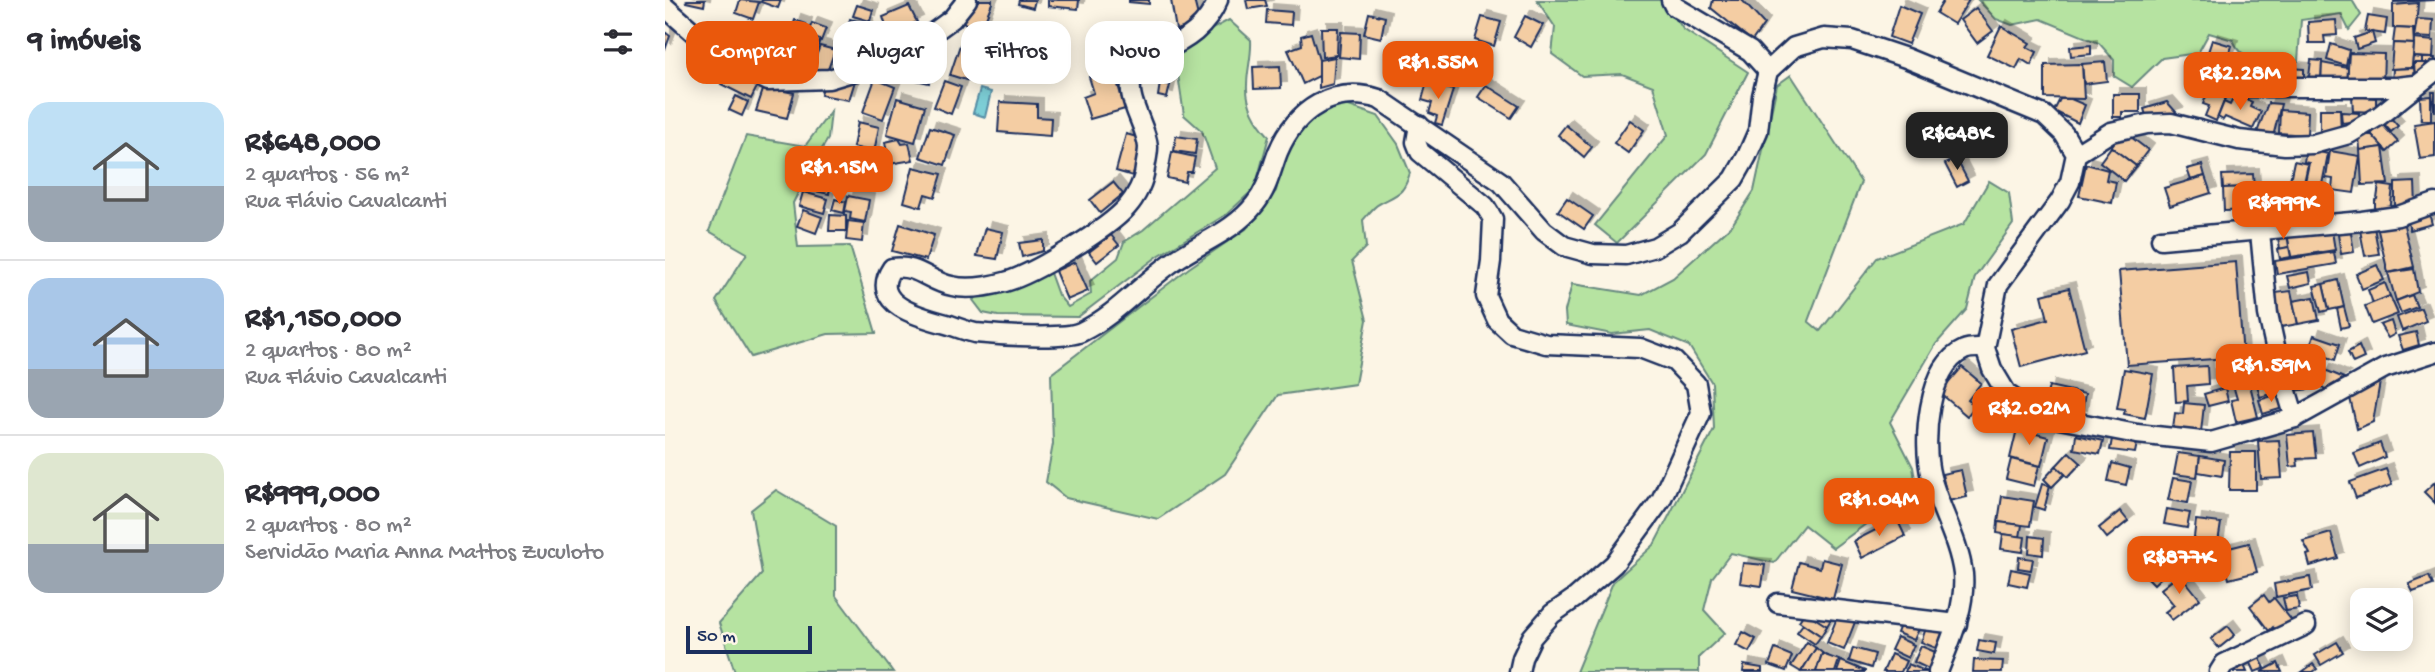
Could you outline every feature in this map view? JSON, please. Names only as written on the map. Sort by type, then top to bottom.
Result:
[{"type":"street","points":[[665,7],[724,59],[768,81],[829,79],[862,69],[926,38],[951,19],[967,0]]},
{"type":"street","points":[[1218,0],[1210,18],[1193,34],[1144,61],[1135,69],[1131,84],[1135,111],[1148,148],[1145,174],[1128,206],[1107,224],[1043,265],[1006,282],[952,287],[906,266],[892,268],[884,279],[886,291],[896,303],[914,315],[974,332],[1051,336],[1078,333],[1106,317],[1157,272],[1198,244],[1238,223],[1256,204],[1269,182],[1279,150],[1294,125],[1307,111],[1325,100],[1347,93],[1379,99],[1501,182],[1544,231],[1564,246],[1593,254],[1626,256],[1655,247],[1680,232],[1734,179],[1758,131],[1768,71],[1794,47],[1824,38],[1852,40],[1906,58],[2044,115],[2064,134],[2076,154],[2070,182],[2060,201],[1998,285],[1985,348],[1992,369],[2007,394],[2038,415],[2137,435],[2211,442],[2295,418],[2385,368],[2435,352]]},
{"type":"street","points":[[1671,0],[1674,6],[1750,51],[1768,71]]},
{"type":"street","points":[[2076,154],[2111,132],[2147,124],[2171,123],[2238,140],[2285,145],[2313,144],[2349,134],[2379,116],[2427,80]]},
{"type":"street","points":[[2242,87],[2396,88],[2427,80]]},
{"type":"street","points":[[1419,125],[1416,142],[1420,152],[1485,206],[1493,219],[1492,261],[1486,296],[1497,320],[1512,334],[1546,344],[1640,348],[1674,361],[1696,384],[1701,414],[1661,500],[1614,564],[1552,614],[1532,637],[1519,672]]},
{"type":"street","points":[[2161,239],[2260,232],[2398,216],[2435,203]]},
{"type":"street","points":[[2260,232],[2268,314],[2295,418]]},
{"type":"street","points":[[1938,672],[1957,624],[1963,576],[1958,549],[1930,475],[1927,440],[1933,398],[1938,377],[1950,359],[1965,349],[1985,348]]},
{"type":"street","points":[[1778,603],[1957,624]]},
{"type":"street","points":[[2219,672],[2224,664],[2306,625]]},
{"type":"green space","points":[[1537,0],[1664,0],[1683,29],[1748,72],[1706,154],[1617,243],[1595,225],[1668,135],[1653,86],[1622,74],[1582,76],[1552,54],[1555,27]]},
{"type":"green space","points":[[1978,0],[2352,0],[2361,15],[2349,30],[2341,14],[2301,20],[2298,61],[2261,62],[2245,55],[2233,40],[2209,33],[2198,53],[2162,58],[2132,87],[2114,76],[2114,60],[2099,43],[2041,19],[2012,25],[1996,19]]},
{"type":"green space","points":[[1229,20],[1251,40],[1248,100],[1269,136],[1255,188],[1227,214],[1158,256],[1078,317],[998,316],[983,313],[973,300],[985,292],[1050,273],[1058,295],[1068,307],[1091,294],[1090,281],[1118,258],[1124,242],[1143,230],[1215,168],[1202,131],[1184,115],[1179,84],[1184,84],[1184,44]]},
{"type":"green space","points":[[1791,75],[1861,182],[1808,321],[1820,331],[1877,258],[1964,224],[1989,181],[2009,193],[2013,224],[1975,277],[1967,309],[1936,344],[1890,422],[1913,467],[1919,504],[1898,515],[1866,524],[1833,548],[1804,525],[1774,563],[1731,553],[1712,578],[1704,610],[1725,633],[1699,657],[1699,672],[1576,672],[1613,582],[1654,545],[1714,429],[1712,383],[1689,346],[1650,330],[1612,334],[1566,325],[1565,311],[1572,284],[1641,295],[1673,278],[1732,225],[1754,191],[1777,85]]},
{"type":"green space","points":[[1343,104],[1378,116],[1398,144],[1410,173],[1399,193],[1377,205],[1363,220],[1366,247],[1352,261],[1367,320],[1355,384],[1278,395],[1225,474],[1158,519],[1066,498],[1046,482],[1053,444],[1051,374],[1189,268],[1246,229],[1276,191],[1282,164],[1293,137],[1309,118]]},
{"type":"green space","points":[[831,111],[828,139],[793,203],[798,247],[850,246],[876,333],[828,334],[751,357],[716,301],[747,253],[709,231],[746,136],[805,146]]},
{"type":"green space","points":[[776,490],[836,526],[836,596],[893,672],[735,672],[719,623],[762,574],[751,510]]},
{"type":"water","points":[[980,89],[991,92],[985,117],[973,113]]},
{"type":"building","points":[[705,0],[704,6],[686,2]]},
{"type":"building","points":[[740,0],[759,2],[753,19],[736,13]]},
{"type":"building","points":[[781,0],[778,8],[761,2]]},
{"type":"building","points":[[979,0],[992,0],[985,21],[961,20]]},
{"type":"building","points":[[1019,0],[1035,0],[1033,8],[1018,4]]},
{"type":"building","points":[[1048,0],[1079,0],[1078,9],[1048,6]]},
{"type":"building","points":[[1149,0],[1149,4],[1129,2]]},
{"type":"building","points":[[1171,0],[1194,0],[1198,16],[1184,28],[1184,21],[1174,21]]},
{"type":"building","points":[[1246,0],[1265,0],[1267,6],[1248,9]]},
{"type":"building","points":[[1713,0],[1742,0],[1764,24],[1752,41],[1711,8]]},
{"type":"building","points":[[1944,0],[1969,0],[1954,24],[1936,13]]},
{"type":"building","points":[[2394,0],[2435,0],[2394,2]]},
{"type":"building","points":[[2418,3],[2416,29],[2393,28],[2393,5]]},
{"type":"building","points":[[857,5],[873,10],[870,21],[853,16]]},
{"type":"building","points":[[1899,5],[1920,14],[1908,44],[1889,37]]},
{"type":"building","points":[[909,6],[916,21],[884,21],[883,17]]},
{"type":"building","points":[[1976,8],[1993,31],[1977,43],[1960,20]]},
{"type":"building","points":[[1267,10],[1292,12],[1291,25],[1266,23]]},
{"type":"building","points":[[1369,13],[1385,17],[1381,38],[1364,34]]},
{"type":"building","points":[[1525,16],[1543,25],[1531,47],[1514,37]]},
{"type":"building","points":[[2368,16],[2387,19],[2385,34],[2365,31]]},
{"type":"building","points":[[1482,17],[1501,22],[1494,46],[1475,40]]},
{"type":"building","points":[[2417,19],[2433,20],[2432,38],[2414,37]]},
{"type":"building","points":[[2336,20],[2337,35],[2324,36],[2325,43],[2309,43],[2308,22]]},
{"type":"building","points":[[819,26],[826,28],[821,41],[819,40]]},
{"type":"building","points":[[2001,26],[2030,43],[2027,47],[2037,52],[2031,65],[2021,59],[2016,69],[1987,55]]},
{"type":"building","points":[[1321,28],[1338,28],[1337,55],[1322,57]]},
{"type":"building","points":[[2395,28],[2413,29],[2414,44],[2393,43]]},
{"type":"building","points":[[665,32],[670,36],[665,50]]},
{"type":"building","points":[[1341,32],[1360,33],[1359,59],[1339,57]]},
{"type":"building","points":[[2372,32],[2375,43],[2357,49],[2354,38]]},
{"type":"building","points":[[1311,33],[1319,60],[1319,76],[1303,84],[1288,50],[1302,45],[1301,36]]},
{"type":"building","points":[[2414,39],[2434,41],[2433,58],[2413,57]]},
{"type":"building","points":[[2212,40],[2232,46],[2226,64],[2206,58]]},
{"type":"building","points":[[2393,43],[2414,44],[2412,68],[2391,69]]},
{"type":"building","points":[[2331,44],[2349,50],[2346,66],[2327,60]]},
{"type":"building","points":[[960,45],[961,45],[961,78],[950,75]]},
{"type":"building","points":[[2091,45],[2091,54],[2071,56],[2070,47]]},
{"type":"building","points":[[820,46],[833,49],[827,72],[819,70]]},
{"type":"building","points":[[2349,53],[2384,54],[2383,85],[2347,84]]},
{"type":"building","points":[[1335,57],[1333,84],[1319,88],[1319,60]]},
{"type":"building","points":[[2413,57],[2422,58],[2422,63],[2414,63],[2412,68]]},
{"type":"building","points":[[2422,58],[2435,58],[2434,63],[2422,63]]},
{"type":"building","points":[[2230,60],[2237,64],[2233,72],[2226,68]]},
{"type":"building","points":[[2311,60],[2322,61],[2321,85],[2308,85]]},
{"type":"building","points":[[2105,62],[2107,81],[2084,84],[2082,64]]},
{"type":"building","points":[[2322,63],[2348,68],[2347,84],[2321,85]]},
{"type":"building","points":[[2414,63],[2431,63],[2433,70],[2415,78]]},
{"type":"building","points":[[2082,64],[2084,99],[2045,98],[2045,65]]},
{"type":"building","points":[[2248,64],[2258,67],[2254,82],[2244,79]]},
{"type":"building","points":[[1280,66],[1281,88],[1254,89],[1253,67]]},
{"type":"building","points":[[2238,66],[2245,69],[2242,77],[2235,75]]},
{"type":"building","points":[[2278,68],[2286,69],[2285,83],[2276,82]]},
{"type":"building","points":[[2290,68],[2304,69],[2304,82],[2289,82]]},
{"type":"building","points":[[2414,68],[2415,80],[2392,82],[2393,69]]},
{"type":"building","points":[[2258,69],[2275,72],[2273,84],[2257,82]]},
{"type":"building","points":[[947,82],[961,87],[951,114],[934,107],[943,84]]},
{"type":"building","points":[[1427,82],[1453,90],[1442,125],[1435,123],[1437,116],[1429,113],[1432,103],[1422,100]]},
{"type":"building","points":[[721,84],[758,84],[751,99]]},
{"type":"building","points":[[854,84],[849,100],[821,95],[823,86]]},
{"type":"building","points":[[873,84],[895,87],[883,119],[863,112]]},
{"type":"building","points":[[1091,84],[1122,84],[1118,85],[1125,109],[1090,119],[1083,97],[1094,93]]},
{"type":"building","points":[[1160,84],[1170,85],[1167,98],[1158,96]]},
{"type":"building","points":[[1486,85],[1519,106],[1511,118],[1478,97]]},
{"type":"building","points":[[764,87],[794,93],[787,118],[756,111]]},
{"type":"building","points":[[2209,89],[2226,96],[2216,121],[2205,116],[2209,106],[2203,104]]},
{"type":"building","points":[[2432,92],[2435,92],[2435,111],[2434,111]]},
{"type":"building","points":[[2113,94],[2140,94],[2140,112],[2122,112],[2122,117],[2113,117]]},
{"type":"building","points":[[2235,94],[2252,102],[2250,107],[2261,112],[2253,129],[2225,117],[2223,120],[2218,117],[2224,102],[2230,105]]},
{"type":"building","points":[[736,96],[748,102],[742,116],[729,110]]},
{"type":"building","points":[[2352,96],[2376,98],[2376,112],[2353,111]]},
{"type":"building","points":[[2431,96],[2431,120],[2421,120],[2420,97]]},
{"type":"building","points":[[897,98],[925,106],[915,142],[887,134]]},
{"type":"building","points":[[2060,99],[2071,99],[2085,105],[2078,123],[2054,111]]},
{"type":"building","points":[[1000,102],[1037,104],[1037,117],[1051,118],[1050,136],[998,132]]},
{"type":"building","points":[[2167,102],[2177,113],[2148,122],[2144,109]]},
{"type":"building","points":[[2268,103],[2281,104],[2272,141],[2255,138]]},
{"type":"building","points":[[2320,109],[2340,109],[2341,133],[2320,134]]},
{"type":"building","points":[[2280,110],[2308,112],[2307,135],[2279,133]]},
{"type":"building","points":[[2341,112],[2359,113],[2358,121],[2342,123]]},
{"type":"building","points":[[2390,117],[2398,126],[2391,132],[2383,123]]},
{"type":"building","points":[[1630,120],[1644,130],[1628,153],[1614,143]]},
{"type":"building","points":[[2435,121],[2435,157],[2420,159],[2414,124]]},
{"type":"building","points":[[858,122],[879,127],[874,152],[853,147]]},
{"type":"building","points":[[2382,124],[2398,142],[2387,152],[2371,134]]},
{"type":"building","points":[[1566,125],[1592,147],[1584,157],[1558,135]]},
{"type":"building","points":[[930,127],[955,135],[945,165],[920,157]]},
{"type":"building","points":[[1126,134],[1144,139],[1133,176],[1116,171]]},
{"type":"building","points":[[2127,134],[2148,150],[2136,166],[2111,147],[2118,137]]},
{"type":"building","points":[[2359,135],[2372,135],[2383,147],[2360,150]]},
{"type":"building","points":[[1176,136],[1197,139],[1195,154],[1174,151]]},
{"type":"building","points":[[899,139],[902,144],[909,143],[913,160],[889,164],[885,142]]},
{"type":"building","points":[[2111,147],[2136,166],[2124,181],[2100,162]]},
{"type":"building","points":[[2383,147],[2388,184],[2362,185],[2360,150]]},
{"type":"building","points":[[2306,149],[2328,154],[2320,195],[2303,191],[2309,163],[2304,162]]},
{"type":"building","points":[[2330,151],[2360,156],[2354,193],[2332,190],[2333,179],[2326,178]]},
{"type":"building","points":[[1172,152],[1195,157],[1192,172],[1187,172],[1185,182],[1167,178]]},
{"type":"building","points":[[1956,158],[1968,181],[1957,187],[1945,164]]},
{"type":"building","points":[[2294,161],[2308,164],[2304,183],[2290,180]]},
{"type":"building","points":[[2086,164],[2108,170],[2106,180],[2116,182],[2112,203],[2079,196]]},
{"type":"building","points":[[2202,165],[2205,176],[2191,180],[2187,169]]},
{"type":"building","points":[[913,167],[942,174],[935,197],[925,194],[921,207],[904,202]]},
{"type":"building","points":[[2253,174],[2254,187],[2223,188],[2222,175]]},
{"type":"building","points":[[2205,176],[2211,193],[2170,206],[2164,188]]},
{"type":"building","points":[[814,178],[831,181],[829,194],[811,190]]},
{"type":"building","points":[[1113,182],[1123,194],[1100,213],[1090,200]]},
{"type":"building","points":[[2415,182],[2416,206],[2395,207],[2395,183]]},
{"type":"building","points":[[2379,185],[2393,187],[2390,212],[2375,212]]},
{"type":"building","points":[[2254,187],[2255,210],[2224,211],[2223,188]]},
{"type":"building","points":[[2303,191],[2320,195],[2316,214],[2299,211]]},
{"type":"building","points":[[803,192],[828,199],[824,213],[799,206]]},
{"type":"building","points":[[848,196],[869,200],[865,222],[850,219],[851,212],[845,211]]},
{"type":"building","points":[[1567,198],[1593,216],[1584,229],[1558,211]]},
{"type":"building","points":[[835,199],[846,202],[844,213],[832,210]]},
{"type":"building","points":[[803,210],[822,217],[816,233],[797,226]]},
{"type":"building","points":[[2428,210],[2432,224],[2410,230],[2406,216]]},
{"type":"building","points":[[830,215],[846,216],[846,231],[829,231]]},
{"type":"building","points":[[2402,217],[2414,267],[2388,273],[2376,222]]},
{"type":"building","points":[[848,221],[864,223],[862,242],[846,240]]},
{"type":"building","points":[[2373,222],[2379,254],[2365,256],[2359,225]]},
{"type":"building","points":[[900,224],[934,235],[926,260],[892,251]]},
{"type":"building","points":[[2331,225],[2335,250],[2291,257],[2287,233]]},
{"type":"building","points":[[2350,226],[2354,252],[2341,254],[2337,228]]},
{"type":"building","points":[[985,228],[1003,232],[997,259],[977,256]]},
{"type":"building","points":[[2287,233],[2289,247],[2280,249],[2277,234]]},
{"type":"building","points":[[1111,235],[1119,245],[1097,262],[1089,252]]},
{"type":"building","points":[[1043,240],[1043,251],[1022,257],[1019,243]]},
{"type":"building","points":[[2289,247],[2291,257],[2280,259],[2278,249]]},
{"type":"building","points":[[2334,252],[2336,264],[2277,274],[2275,261]]},
{"type":"building","points":[[1075,262],[1088,291],[1067,300],[1055,271]]},
{"type":"building","points":[[2236,262],[2243,357],[2127,365],[2119,271]]},
{"type":"building","points":[[2377,265],[2384,280],[2362,289],[2356,274]]},
{"type":"building","points":[[2414,269],[2418,292],[2396,301],[2388,273]]},
{"type":"building","points":[[2309,272],[2311,283],[2290,288],[2287,276]]},
{"type":"building","points":[[2338,280],[2344,307],[2329,310],[2323,284]]},
{"type":"building","points":[[2385,283],[2390,296],[2373,303],[2368,290]]},
{"type":"building","points":[[2323,284],[2329,310],[2321,312],[2314,286]]},
{"type":"building","points":[[2069,288],[2085,350],[2021,367],[2011,329],[2048,319],[2042,295]]},
{"type":"building","points":[[2291,291],[2298,324],[2281,327],[2275,293]]},
{"type":"building","points":[[2412,295],[2417,307],[2401,313],[2396,301]]},
{"type":"building","points":[[2390,296],[2398,314],[2372,324],[2365,306]]},
{"type":"building","points":[[2314,297],[2319,320],[2298,324],[2293,301]]},
{"type":"building","points":[[2344,307],[2349,326],[2341,328],[2337,309]]},
{"type":"building","points":[[2421,308],[2426,321],[2402,331],[2397,317]]},
{"type":"building","points":[[2391,321],[2395,334],[2388,338],[2380,325]]},
{"type":"building","points":[[2416,332],[2419,345],[2403,350],[2398,336]]},
{"type":"building","points":[[2314,335],[2340,344],[2335,360],[2309,350]]},
{"type":"building","points":[[2359,346],[2364,358],[2353,363],[2348,352]]},
{"type":"building","points":[[2264,352],[2268,365],[2256,369],[2252,356]]},
{"type":"building","points":[[2305,361],[2310,389],[2295,391],[2291,364]]},
{"type":"building","points":[[2268,365],[2271,374],[2255,379],[2252,370]]},
{"type":"building","points":[[2207,366],[2208,384],[2187,386],[2188,401],[2176,402],[2174,368]]},
{"type":"building","points":[[1962,367],[1981,383],[1968,400],[1975,406],[1967,416],[1940,393]]},
{"type":"building","points":[[2124,369],[2153,374],[2145,418],[2124,414],[2125,409],[2117,408]]},
{"type":"building","points":[[2325,370],[2344,378],[2325,389],[2318,384]]},
{"type":"building","points":[[2274,375],[2278,392],[2260,397],[2256,380]]},
{"type":"building","points":[[2249,381],[2258,417],[2236,422],[2231,400],[2237,399],[2233,385]]},
{"type":"building","points":[[2380,382],[2373,422],[2357,429],[2350,398]]},
{"type":"building","points":[[2049,386],[2085,394],[2081,416],[2044,408]]},
{"type":"building","points":[[2225,388],[2228,401],[2208,406],[2204,394]]},
{"type":"building","points":[[2279,394],[2283,408],[2263,414],[2259,400]]},
{"type":"building","points":[[2184,403],[2204,405],[2201,432],[2173,429],[2175,413],[2183,414]]},
{"type":"building","points":[[2017,429],[2048,437],[2041,466],[2010,458]]},
{"type":"building","points":[[2313,433],[2316,458],[2297,459],[2298,466],[2290,467],[2287,435]]},
{"type":"building","points":[[2076,435],[2103,441],[2100,454],[2074,449]]},
{"type":"building","points":[[2112,439],[2137,443],[2135,453],[2110,450]]},
{"type":"building","points":[[2279,440],[2282,478],[2261,479],[2258,441]]},
{"type":"building","points":[[2380,443],[2385,457],[2360,468],[2354,453]]},
{"type":"building","points":[[2069,452],[2081,463],[2068,477],[2056,466]]},
{"type":"building","points":[[2230,452],[2256,452],[2256,490],[2229,490]]},
{"type":"building","points":[[2178,453],[2200,456],[2197,477],[2174,474]]},
{"type":"building","points":[[2200,456],[2224,460],[2222,476],[2198,472]]},
{"type":"building","points":[[2011,459],[2039,466],[2034,486],[2006,479]]},
{"type":"building","points":[[2112,463],[2130,468],[2126,485],[2108,481]]},
{"type":"building","points":[[2056,466],[2065,474],[2052,487],[2044,479]]},
{"type":"building","points":[[2386,469],[2392,485],[2356,498],[2350,482]]},
{"type":"building","points":[[1961,470],[1967,497],[1948,501],[1942,474]]},
{"type":"building","points":[[2173,478],[2192,481],[2188,503],[2168,500]]},
{"type":"building","points":[[2435,482],[2435,503],[2424,492]]},
{"type":"building","points":[[2042,484],[2050,486],[2044,510],[2035,507]]},
{"type":"building","points":[[2002,496],[2034,501],[2030,526],[1998,522]]},
{"type":"building","points":[[2167,509],[2190,513],[2187,528],[2164,524]]},
{"type":"building","points":[[2120,511],[2128,521],[2107,538],[2099,528]]},
{"type":"building","points":[[1897,519],[1905,536],[1862,558],[1854,541]]},
{"type":"building","points":[[2196,520],[2221,523],[2217,549],[2193,546]]},
{"type":"building","points":[[1998,522],[2022,525],[2020,537],[1997,533]]},
{"type":"building","points":[[2331,533],[2338,558],[2310,566],[2307,555],[2310,554],[2303,541]]},
{"type":"building","points":[[2003,534],[2025,537],[2023,552],[2001,549]]},
{"type":"building","points":[[2030,536],[2044,538],[2043,555],[2029,553]]},
{"type":"building","points":[[2249,543],[2257,572],[2229,579],[2221,550]]},
{"type":"building","points":[[2154,556],[2168,571],[2154,584],[2140,570]]},
{"type":"building","points":[[2019,557],[2033,559],[2031,570],[2018,568]]},
{"type":"building","points":[[1822,559],[1842,564],[1833,599],[1792,589],[1799,562],[1820,568]]},
{"type":"building","points":[[1743,563],[1765,565],[1762,586],[1740,583]]},
{"type":"building","points":[[2011,569],[2030,573],[2027,587],[2008,583]]},
{"type":"building","points":[[2180,574],[2200,599],[2172,620],[2165,612],[2174,605],[2161,589]]},
{"type":"building","points":[[2429,576],[2433,585],[2413,592],[2409,584]]},
{"type":"building","points":[[2310,577],[2312,590],[2276,597],[2274,584]]},
{"type":"building","points":[[2264,595],[2269,602],[2274,598],[2292,621],[2276,632],[2273,627],[2269,631],[2250,606]]},
{"type":"building","points":[[2297,596],[2299,609],[2286,611],[2283,598]]},
{"type":"building","points":[[1816,610],[1835,613],[1827,626],[1812,617]]},
{"type":"building","points":[[1805,612],[1827,626],[1821,636],[1799,621]]},
{"type":"building","points":[[1838,615],[1855,622],[1844,650],[1827,643]]},
{"type":"building","points":[[1902,620],[1920,627],[1914,640],[1897,633]]},
{"type":"building","points":[[1928,623],[1951,626],[1941,650],[1921,642]]},
{"type":"building","points":[[1803,624],[1821,636],[1815,644],[1797,632]]},
{"type":"building","points":[[2228,626],[2235,635],[2219,648],[2211,639]]},
{"type":"building","points":[[1743,632],[1756,639],[1749,652],[1736,645]]},
{"type":"building","points":[[1897,637],[1914,645],[1908,658],[1891,650]]},
{"type":"building","points":[[1979,640],[1996,643],[1994,654],[1977,651]]},
{"type":"building","points":[[1807,642],[1816,648],[1801,672],[1791,666]]},
{"type":"building","points":[[2337,642],[2343,652],[2321,665],[2315,655]]},
{"type":"building","points":[[1921,646],[1940,654],[1933,671],[1914,662]]},
{"type":"building","points":[[1816,648],[1825,655],[1822,654],[1816,672],[1801,672]]},
{"type":"building","points":[[1853,648],[1875,654],[1871,668],[1849,661]]},
{"type":"building","points":[[1775,649],[1792,656],[1786,671],[1769,665]]},
{"type":"building","points":[[1822,654],[1839,660],[1835,672],[1816,672]]},
{"type":"building","points":[[1891,654],[1906,661],[1901,672],[1883,672]]},
{"type":"building","points":[[2259,657],[2265,668],[2255,672],[2250,661]]},
{"type":"building","points":[[1974,660],[2003,661],[2002,672],[1973,672]]},
{"type":"building","points":[[1841,661],[1865,671],[1865,672],[1837,672]]},
{"type":"building","points":[[2278,663],[2282,672],[2261,672]]},
{"type":"building","points":[[1908,664],[1928,672],[1905,672]]},
{"type":"building","points":[[2313,664],[2317,669],[2313,672],[2302,672]]},
{"type":"building","points":[[1744,665],[1762,668],[1762,672],[1743,672]]},
{"type":"building","points":[[2244,665],[2247,672],[2227,672]]}]
